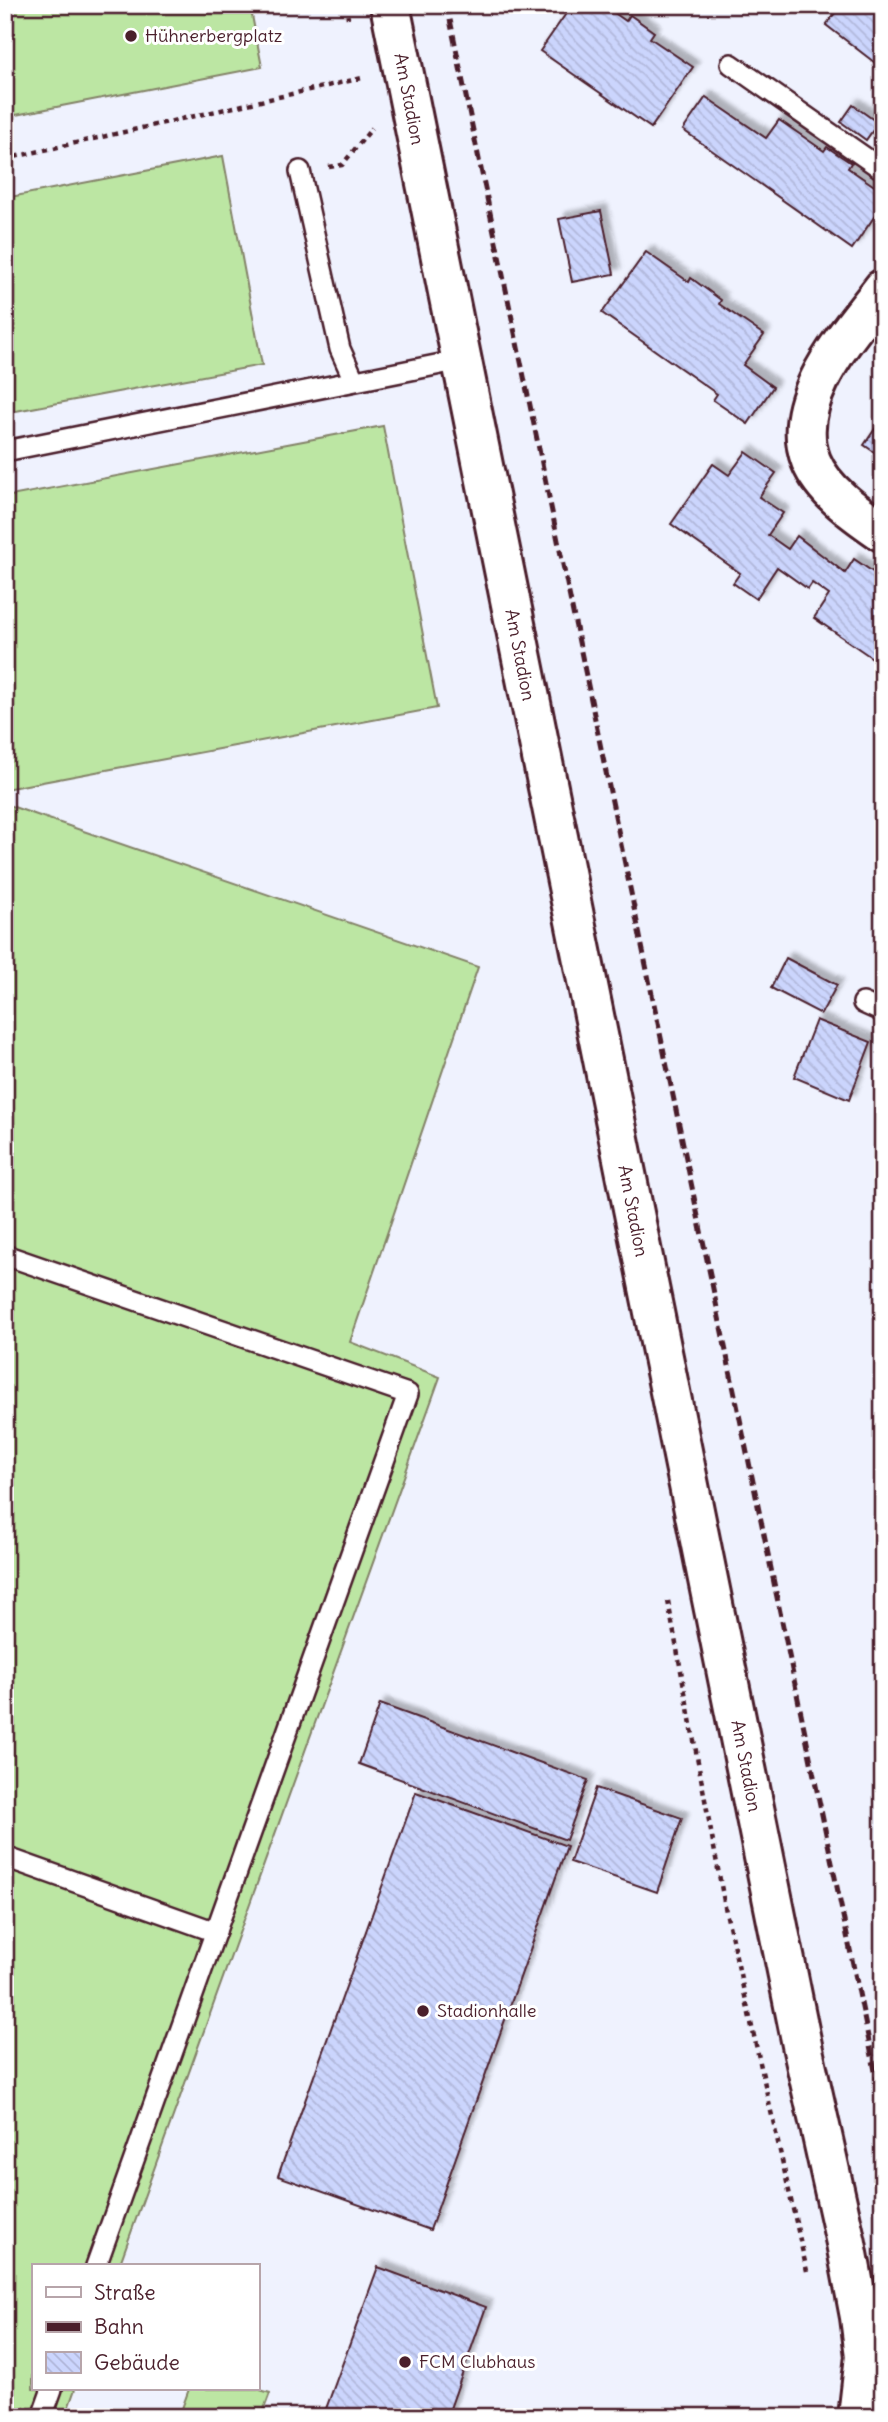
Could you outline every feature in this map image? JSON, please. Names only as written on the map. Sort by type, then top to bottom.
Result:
[{"type":"street","name":"Am Stadion","points":[[390,5],[803,2050],[846,2243],[865,2356],[858,2417]]},
{"type":"street","points":[[883,289],[840,347],[821,379],[811,402],[807,429],[810,460],[822,480],[838,497],[883,532]]},
{"type":"lane","points":[[731,64],[883,170]]},
{"type":"lane","points":[[300,171],[340,349],[354,380]]},
{"type":"lane","points":[[5,451],[461,359]]},
{"type":"lane","points":[[863,1003],[883,1012]]},
{"type":"lane","points":[[5,1255],[408,1394],[97,2264]]},
{"type":"lane","points":[[5,1857],[216,1932]]},
{"type":"lane","points":[[43,2417],[52,2390]]},
{"type":"path","points":[[5,159],[362,78]]},
{"type":"path","points":[[300,171],[342,164],[372,128]]},
{"type":"green space","name":"Hühnerbergplatz","points":[[5,5],[250,5],[262,67],[5,117]]},
{"type":"green space","points":[[223,156],[262,365],[5,413],[5,198]]},
{"type":"green space","points":[[383,426],[437,708],[5,789],[5,497]]},
{"type":"green space","points":[[5,804],[478,967],[350,1342],[440,1377],[120,2264],[32,2264],[32,2390],[75,2390],[65,2417],[5,2417]]},
{"type":"green space","points":[[189,2390],[259,2390],[270,2393],[261,2417],[179,2417]]},
{"type":"building","points":[[572,5],[603,5],[626,21],[630,15],[654,32],[650,38],[693,67],[651,128],[540,51]]},
{"type":"building","points":[[824,5],[883,5],[883,69],[826,25],[835,13]]},
{"type":"building","points":[[706,97],[766,138],[779,120],[824,151],[827,147],[851,163],[848,168],[883,192],[883,204],[852,249],[683,130]]},
{"type":"building","points":[[853,105],[878,123],[866,140],[841,122]]},
{"type":"building","points":[[601,211],[614,274],[572,282],[559,219]]},
{"type":"building","points":[[646,252],[689,282],[691,278],[721,300],[719,304],[764,335],[743,365],[773,387],[748,424],[713,400],[717,394],[602,313]]},
{"type":"building","points":[[883,417],[883,458],[864,445]]},
{"type":"building","points":[[746,452],[776,473],[759,497],[783,513],[768,535],[788,549],[797,536],[845,573],[854,559],[883,579],[881,664],[814,618],[829,595],[812,583],[808,589],[777,567],[756,599],[733,583],[740,573],[671,524],[713,464],[729,475]]},
{"type":"building","points":[[786,958],[837,985],[821,1014],[771,988]]},
{"type":"building","points":[[816,1020],[871,1042],[849,1100],[794,1077]]},
{"type":"building","points":[[380,1704],[588,1780],[566,1840],[359,1764]]},
{"type":"building","points":[[596,1788],[682,1818],[657,1892],[570,1862]]},
{"type":"building","name":"Stadionhalle","points":[[416,1792],[567,1846],[430,2230],[278,2176]]},
{"type":"building","name":"FCM Clubhaus","points":[[378,2267],[486,2307],[447,2417],[323,2417]]},
{"type":"railway","points":[[447,5],[883,2109]]},
{"type":"place","name":"Hühnerbergplatz","points":[[131,36]]},
{"type":"place","name":"Stadionhalle","points":[[423,2011]]},
{"type":"place","name":"FCM Clubhaus","points":[[405,2362]]}]
